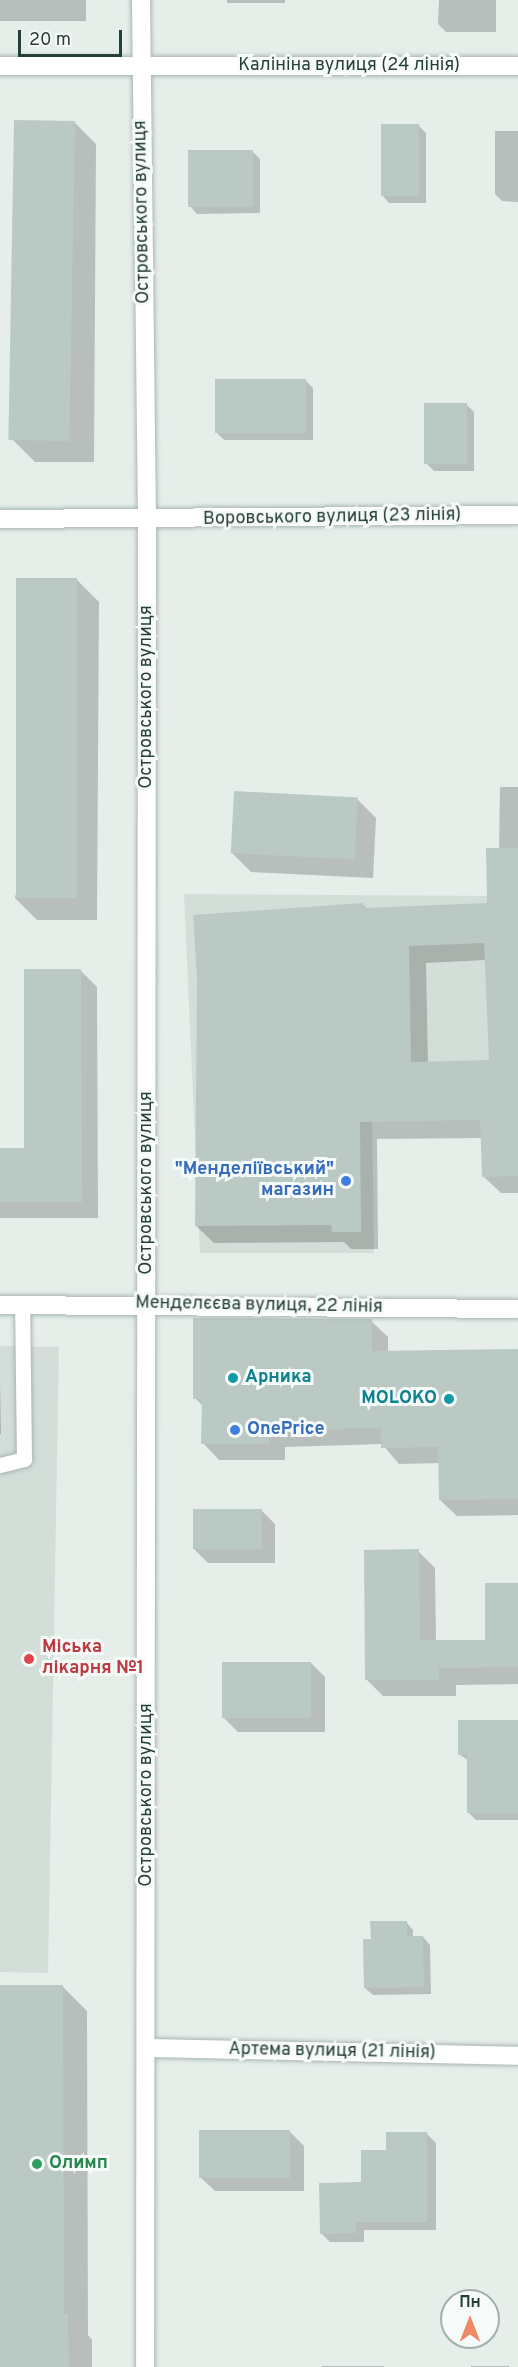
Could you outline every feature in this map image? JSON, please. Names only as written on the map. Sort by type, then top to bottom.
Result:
[{"type":"street","name":"Островського вулиця","points":[[141,0],[147,521],[145,2367]]},
{"type":"street","name":"Калініна вулиця (24 лiнiя)","points":[[0,66],[518,66]]},
{"type":"street","name":"Воровського вулиця (23 лiнiя)","points":[[0,519],[147,521],[518,515]]},
{"type":"street","name":"Менделєєва вулиця, 22 лінія","points":[[0,1305],[147,1304],[518,1309]]},
{"type":"street","name":"Артема вулиця (21 лiнiя)","points":[[147,2048],[518,2056]]},
{"type":"lane","points":[[0,1465],[24,1459],[22,1305]]},
{"type":"shaded area","points":[[184,894],[518,896],[518,1110],[372,1111],[374,1253],[200,1253]]},
{"type":"shaded area","name":"Міська лікарня №1","points":[[0,1346],[59,1347],[48,1973],[0,1972]]},
{"type":"building","points":[[14,120],[75,121],[69,441],[8,440]]},
{"type":"building","points":[[381,124],[419,124],[419,196],[381,196]]},
{"type":"building","points":[[188,150],[253,150],[253,207],[188,207]]},
{"type":"building","points":[[215,379],[306,379],[306,433],[215,433]]},
{"type":"building","points":[[424,403],[467,403],[467,464],[424,464]]},
{"type":"building","points":[[16,578],[77,578],[77,898],[16,898]]},
{"type":"building","points":[[234,791],[358,797],[355,859],[231,853]]},
{"type":"building","points":[[486,848],[518,848],[518,1176],[482,1177],[480,1120],[360,1122],[361,1232],[332,1232],[331,1225],[195,1226],[197,979],[193,915],[363,903],[364,908],[487,903]],"holes":[[[484,943],[489,1060],[411,1062],[409,946]]]},
{"type":"building","points":[[24,969],[81,969],[82,1202],[0,1202],[0,1148],[24,1148]]},
{"type":"building","points":[[193,1318],[372,1319],[372,1351],[518,1349],[518,1499],[439,1500],[438,1447],[381,1448],[381,1428],[269,1430],[269,1444],[201,1444],[202,1399],[193,1399]]},
{"type":"building","points":[[193,1509],[262,1509],[262,1549],[193,1549]]},
{"type":"building","points":[[419,1549],[420,1640],[485,1640],[485,1583],[518,1583],[518,1667],[439,1668],[439,1680],[365,1680],[364,1550]]},
{"type":"building","points":[[222,1662],[311,1662],[311,1718],[222,1718]]},
{"type":"building","points":[[458,1720],[518,1720],[518,1813],[467,1813],[467,1755],[458,1755]]},
{"type":"building","points":[[370,1921],[407,1921],[407,1936],[423,1936],[424,1987],[364,1988],[363,1939],[371,1939]]},
{"type":"building","points":[[0,1985],[63,1985],[64,2314],[68,2314],[69,2367],[0,2367]]},
{"type":"building","points":[[199,2130],[290,2130],[290,2178],[199,2178]]},
{"type":"building","points":[[386,2132],[427,2132],[427,2222],[356,2222],[356,2233],[320,2234],[319,2183],[361,2182],[361,2150],[386,2150]]},
{"type":"place","name":"\"Менделіївський\" магазин","points":[[346,1181]]},
{"type":"place","name":"Арника","points":[[233,1378]]},
{"type":"place","name":"MOLOKO","points":[[449,1399]]},
{"type":"place","name":"OnePrice","points":[[235,1430]]},
{"type":"place","name":"Міська лікарня №1","points":[[29,1659]]},
{"type":"place","name":"Олимп","points":[[37,2164]]}]
